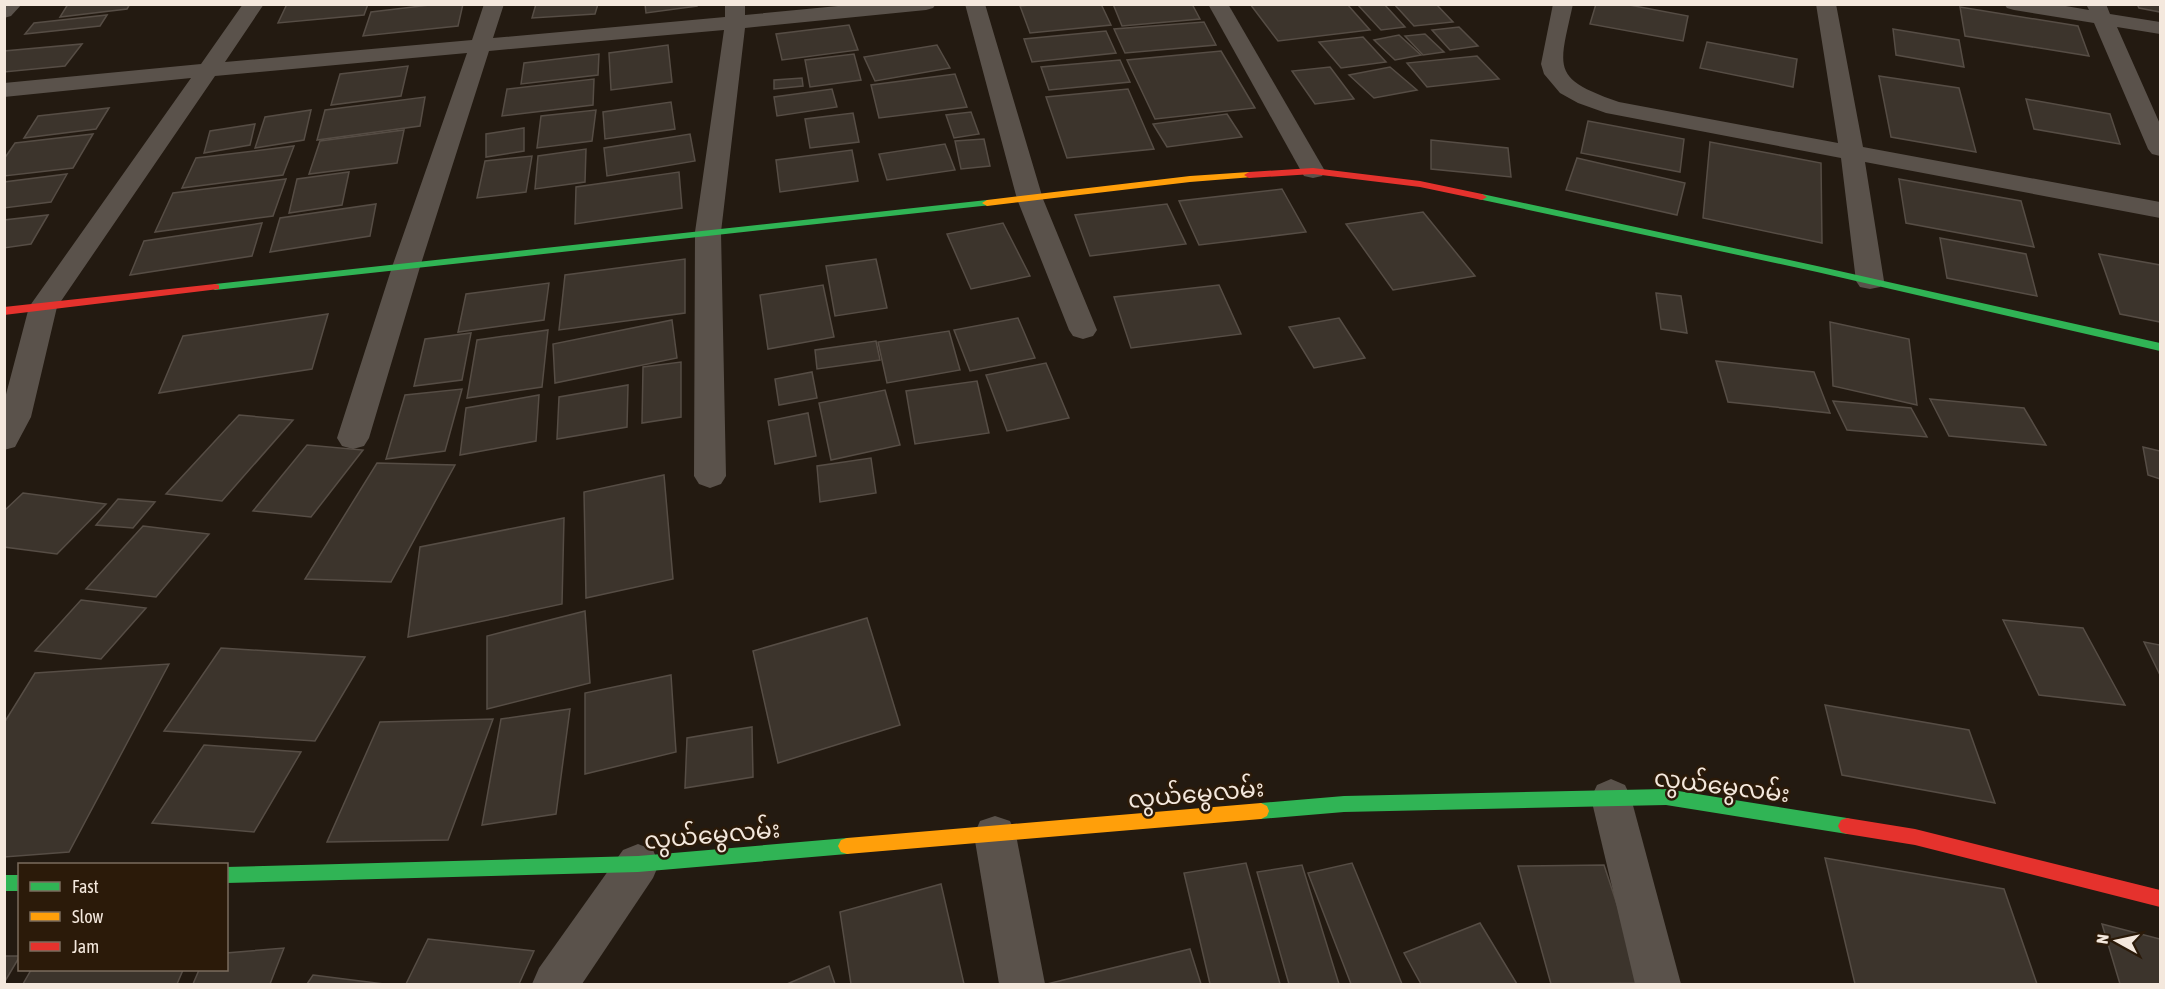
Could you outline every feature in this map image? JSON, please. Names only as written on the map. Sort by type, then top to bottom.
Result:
[{"type":"street","points":[[4,12],[12,4]]},
{"type":"street","points":[[4,439],[16,417],[43,307],[212,68],[254,4]]},
{"type":"street","points":[[353,438],[406,267],[494,4]]},
{"type":"street","points":[[4,90],[212,68],[479,46],[735,14],[926,4]]},
{"type":"street","points":[[975,4],[1030,200],[1083,330]]},
{"type":"street","points":[[1218,4],[1313,171]]},
{"type":"street","points":[[1563,4],[1552,64],[1560,83],[1580,95],[1614,108],[2160,210]]},
{"type":"street","points":[[1826,4],[1870,281]]},
{"type":"street","points":[[2014,4],[2099,11],[2160,28]]},
{"type":"street","points":[[2099,11],[2160,149]]},
{"type":"street","points":[[710,476],[708,232],[735,14]]},
{"type":"street","points":[[4,311],[708,232],[1030,200],[1190,179],[1313,171],[1420,184],[1870,281],[2160,347]]},
{"type":"street","name":"လွယ်မွေလမ်း","points":[[228,875],[638,864],[1344,804],[1666,797],[1915,837],[2160,899]]},
{"type":"street","points":[[1611,798],[1658,984]]},
{"type":"street","points":[[995,835],[1023,984]]},
{"type":"street","points":[[555,984],[638,864]]},
{"type":"building","points":[[68,4],[130,4],[127,9],[60,17]]},
{"type":"building","points":[[287,4],[368,4],[364,15],[278,23]]},
{"type":"building","points":[[438,4],[463,4],[458,26],[363,36],[371,12]]},
{"type":"building","points":[[536,4],[598,4],[595,14],[532,18]]},
{"type":"building","points":[[645,4],[697,4],[697,6],[646,13]]},
{"type":"building","points":[[1101,4],[1111,25],[1030,33],[1020,6]]},
{"type":"building","points":[[1113,4],[1192,4],[1200,19],[1122,26]]},
{"type":"building","points":[[1250,4],[1347,4],[1370,30],[1278,41]]},
{"type":"building","points":[[1357,4],[1384,4],[1405,27],[1381,30]]},
{"type":"building","points":[[1394,4],[1436,4],[1453,22],[1414,26]]},
{"type":"building","points":[[1596,4],[1624,4],[1688,16],[1683,41],[1590,24]]},
{"type":"building","points":[[2137,4],[2160,4],[2160,12],[2139,8]]},
{"type":"building","points":[[1960,7],[2078,26],[2089,56],[1965,36]]},
{"type":"building","points":[[107,15],[100,26],[25,34],[34,23]]},
{"type":"building","points":[[1204,22],[1216,45],[1125,53],[1114,29]]},
{"type":"building","points":[[849,25],[858,50],[782,60],[776,34]]},
{"type":"building","points":[[1459,27],[1478,46],[1450,50],[1432,30]]},
{"type":"building","points":[[1893,29],[1959,40],[1964,67],[1896,55]]},
{"type":"building","points":[[1106,31],[1116,53],[1032,62],[1024,39]]},
{"type":"building","points":[[1425,34],[1444,52],[1423,55],[1405,36]]},
{"type":"building","points":[[1399,35],[1421,55],[1395,60],[1374,40]]},
{"type":"building","points":[[1363,37],[1386,62],[1341,68],[1319,42]]},
{"type":"building","points":[[1707,42],[1797,59],[1793,87],[1700,68]]},
{"type":"building","points":[[82,44],[65,66],[4,72],[4,51]]},
{"type":"building","points":[[668,45],[672,82],[611,90],[609,53]]},
{"type":"building","points":[[937,45],[950,68],[875,81],[864,57]]},
{"type":"building","points":[[1221,51],[1255,108],[1155,119],[1127,60]]},
{"type":"building","points":[[599,54],[598,75],[521,84],[524,63]]},
{"type":"building","points":[[854,54],[861,80],[810,87],[805,60]]},
{"type":"building","points":[[1477,56],[1499,79],[1427,87],[1407,63]]},
{"type":"building","points":[[1120,60],[1130,82],[1049,90],[1041,67]]},
{"type":"building","points":[[408,66],[401,96],[331,105],[340,74]]},
{"type":"building","points":[[1330,67],[1354,99],[1315,104],[1292,71]]},
{"type":"building","points":[[1390,67],[1417,90],[1374,98],[1349,75]]},
{"type":"building","points":[[955,74],[967,107],[879,118],[871,85]]},
{"type":"building","points":[[1879,76],[1959,88],[1976,152],[1891,137]]},
{"type":"building","points":[[802,78],[803,86],[774,89],[774,80]]},
{"type":"building","points":[[594,79],[593,105],[502,116],[507,89]]},
{"type":"building","points":[[832,89],[837,107],[777,116],[774,97]]},
{"type":"building","points":[[1128,89],[1154,149],[1067,158],[1046,97]]},
{"type":"building","points":[[425,97],[420,126],[317,140],[325,110]]},
{"type":"building","points":[[2026,99],[2110,114],[2120,144],[2034,129]]},
{"type":"building","points":[[671,102],[675,129],[605,139],[603,112]]},
{"type":"building","points":[[109,108],[96,129],[24,138],[38,116]]},
{"type":"building","points":[[311,110],[304,140],[255,148],[265,117]]},
{"type":"building","points":[[596,110],[592,141],[537,148],[541,116]]},
{"type":"building","points":[[971,112],[979,134],[954,138],[946,115]]},
{"type":"building","points":[[853,113],[859,142],[810,148],[805,119]]},
{"type":"building","points":[[1227,114],[1242,137],[1167,147],[1153,124]]},
{"type":"building","points":[[1588,121],[1684,139],[1680,172],[1581,153]]},
{"type":"building","points":[[255,124],[250,145],[204,153],[210,131]]},
{"type":"building","points":[[524,128],[524,151],[486,157],[486,134]]},
{"type":"building","points":[[404,130],[397,163],[309,174],[320,141]]},
{"type":"building","points":[[93,134],[73,168],[4,176],[4,159],[15,143]]},
{"type":"building","points":[[690,134],[695,161],[607,176],[604,148]]},
{"type":"building","points":[[984,139],[990,166],[961,169],[955,141]]},
{"type":"building","points":[[1431,140],[1508,148],[1511,177],[1431,169]]},
{"type":"building","points":[[1710,142],[1821,163],[1822,243],[1703,218]]},
{"type":"building","points":[[945,144],[955,170],[887,180],[879,154]]},
{"type":"building","points":[[294,146],[283,175],[182,188],[196,158]]},
{"type":"building","points":[[586,149],[585,182],[535,189],[538,156]]},
{"type":"building","points":[[852,150],[858,181],[780,192],[776,160]]},
{"type":"building","points":[[532,156],[526,192],[477,198],[485,161]]},
{"type":"building","points":[[1577,158],[1685,183],[1677,215],[1566,190]]},
{"type":"building","points":[[349,172],[342,205],[289,213],[297,179]]},
{"type":"building","points":[[679,172],[682,208],[575,224],[576,187]]},
{"type":"building","points":[[67,174],[51,202],[4,208],[4,182]]},
{"type":"building","points":[[286,179],[273,216],[155,232],[173,193]]},
{"type":"building","points":[[1899,179],[2021,201],[2034,247],[1906,223]]},
{"type":"building","points":[[1282,189],[1306,232],[1199,245],[1179,201]]},
{"type":"building","points":[[376,204],[370,236],[270,252],[280,218]]},
{"type":"building","points":[[1167,204],[1186,244],[1090,256],[1075,215]]},
{"type":"building","points":[[1423,212],[1475,276],[1393,290],[1346,224]]},
{"type":"building","points":[[48,215],[31,244],[4,248],[4,220]]},
{"type":"building","points":[[262,223],[252,256],[130,275],[144,241]]},
{"type":"building","points":[[1003,223],[1030,276],[971,289],[947,234]]},
{"type":"building","points":[[1940,238],[2026,254],[2037,296],[1947,278]]},
{"type":"building","points":[[2099,254],[2160,265],[2160,322],[2120,314]]},
{"type":"building","points":[[685,259],[685,313],[559,330],[565,275]]},
{"type":"building","points":[[876,259],[887,308],[835,316],[826,266]]},
{"type":"building","points":[[549,283],[544,320],[458,332],[466,294]]},
{"type":"building","points":[[823,285],[834,337],[768,349],[760,295]]},
{"type":"building","points":[[1219,285],[1241,334],[1131,348],[1114,297]]},
{"type":"building","points":[[1656,293],[1681,296],[1687,333],[1661,329]]},
{"type":"building","points":[[328,314],[312,369],[159,393],[183,336]]},
{"type":"building","points":[[1018,318],[1035,358],[970,371],[954,330]]},
{"type":"building","points":[[1339,318],[1365,358],[1314,368],[1289,327]]},
{"type":"building","points":[[672,320],[677,358],[555,383],[553,344]]},
{"type":"building","points":[[1830,322],[1909,339],[1917,405],[1833,386]]},
{"type":"building","points":[[548,330],[542,387],[467,398],[477,340]]},
{"type":"building","points":[[949,331],[960,370],[887,383],[878,342]]},
{"type":"building","points":[[471,333],[462,380],[414,386],[425,339]]},
{"type":"building","points":[[876,341],[880,360],[817,369],[815,350]]},
{"type":"building","points":[[1716,361],[1814,372],[1830,413],[1728,402]]},
{"type":"building","points":[[681,362],[681,417],[642,423],[643,367]]},
{"type":"building","points":[[1046,363],[1069,418],[1007,431],[986,375]]},
{"type":"building","points":[[812,372],[817,398],[779,405],[775,379]]},
{"type":"building","points":[[977,381],[989,433],[915,444],[906,391]]},
{"type":"building","points":[[628,385],[627,427],[557,439],[559,397]]},
{"type":"building","points":[[462,389],[445,451],[386,459],[405,395]]},
{"type":"building","points":[[885,390],[900,445],[831,460],[819,403]]},
{"type":"building","points":[[539,395],[536,441],[460,455],[466,408]]},
{"type":"building","points":[[1930,399],[2024,408],[2046,445],[1949,436]]},
{"type":"building","points":[[1833,401],[1911,408],[1927,437],[1847,430]]},
{"type":"building","points":[[808,413],[816,456],[775,464],[768,421]]},
{"type":"building","points":[[239,415],[293,420],[222,501],[166,494]]},
{"type":"building","points":[[307,445],[363,450],[311,517],[253,511]]},
{"type":"building","points":[[2143,447],[2160,451],[2160,479],[2148,475]]},
{"type":"building","points":[[871,458],[876,493],[820,502],[817,466]]},
{"type":"building","points":[[377,463],[455,465],[391,582],[305,579]]},
{"type":"building","points":[[664,475],[673,579],[586,598],[584,492]]},
{"type":"building","points":[[23,493],[106,504],[57,554],[4,547],[4,511]]},
{"type":"building","points":[[118,499],[155,502],[133,528],[96,525]]},
{"type":"building","points":[[564,518],[562,604],[408,637],[420,547]]},
{"type":"building","points":[[143,526],[209,534],[156,597],[86,589]]},
{"type":"building","points":[[81,600],[146,608],[101,659],[35,651]]},
{"type":"building","points":[[585,611],[590,683],[487,709],[487,636]]},
{"type":"building","points":[[867,618],[900,725],[778,763],[753,651]]},
{"type":"building","points":[[2003,620],[2083,628],[2125,705],[2039,695]]},
{"type":"building","points":[[2144,642],[2160,645],[2160,675]]},
{"type":"building","points":[[221,648],[365,657],[315,741],[164,731]]},
{"type":"building","points":[[169,664],[69,852],[4,857],[4,723],[35,673]]},
{"type":"building","points":[[671,675],[676,752],[585,774],[585,693]]},
{"type":"building","points":[[1825,705],[1969,730],[1995,803],[1842,775]]},
{"type":"building","points":[[570,709],[556,814],[482,825],[501,719]]},
{"type":"building","points":[[493,719],[448,840],[327,842],[380,722]]},
{"type":"building","points":[[752,727],[753,777],[685,788],[687,738]]},
{"type":"building","points":[[204,745],[301,752],[254,832],[152,823]]},
{"type":"building","points":[[1825,858],[2004,889],[2037,984],[1855,984]]},
{"type":"building","points":[[1246,863],[1280,984],[1210,984],[1184,873]]},
{"type":"building","points":[[1352,863],[1402,984],[1351,984],[1308,873]]},
{"type":"building","points":[[1302,865],[1339,984],[1289,984],[1257,872]]},
{"type":"building","points":[[1604,865],[1643,983],[1551,984],[1518,866]]},
{"type":"building","points":[[941,884],[964,984],[851,984],[840,912]]},
{"type":"building","points":[[1480,923],[1517,984],[1421,984],[1404,953]]},
{"type":"building","points":[[2102,924],[2160,939],[2160,984],[2120,984]]},
{"type":"building","points":[[428,939],[534,951],[519,984],[406,984]]},
{"type":"building","points":[[284,948],[270,984],[193,984],[199,971],[228,971],[228,953]]},
{"type":"building","points":[[1190,949],[1201,984],[1047,984]]},
{"type":"building","points":[[4,956],[18,956],[18,959],[4,983]]},
{"type":"building","points":[[829,966],[835,984],[787,984]]},
{"type":"building","points":[[30,971],[183,971],[177,984],[23,984]]},
{"type":"building","points":[[313,975],[384,984],[307,984]]},
{"type":"traffic: fast","points":[[1482,197],[1817,269],[2160,347]]},
{"type":"traffic: fast","points":[[215,287],[987,203]]},
{"type":"traffic: fast","points":[[1261,811],[1344,804],[1666,797],[1847,826]]},
{"type":"traffic: fast","points":[[228,875],[638,864],[847,846]]},
{"type":"traffic: fast","points":[[4,883],[18,883]]},
{"type":"traffic: slow","points":[[987,203],[1190,179],[1249,175]]},
{"type":"traffic: slow","points":[[847,846],[1261,811]]},
{"type":"traffic: jam","points":[[1249,175],[1313,171],[1420,184],[1482,197]]},
{"type":"traffic: jam","points":[[4,311],[215,287]]},
{"type":"traffic: jam","points":[[1847,826],[1915,837],[2160,899]]}]
